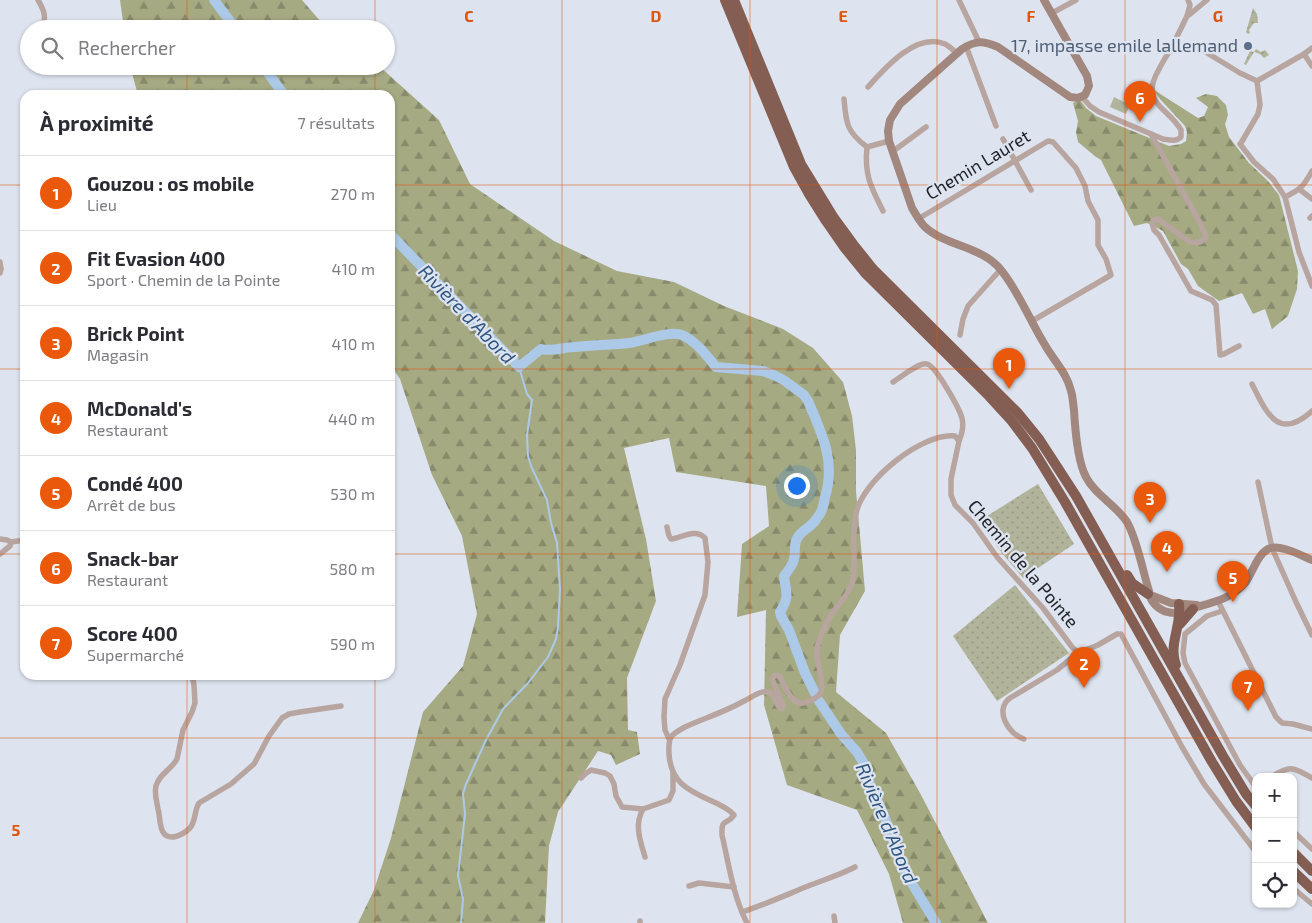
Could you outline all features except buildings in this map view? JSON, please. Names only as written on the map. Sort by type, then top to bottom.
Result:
[{"type":"highway","points":[[725,0],[794,167],[826,221],[866,274],[989,396],[1011,420],[1032,448],[1065,502],[1212,762],[1252,823]]},
{"type":"highway","points":[[734,0],[801,164],[834,218],[873,269],[1018,412],[1039,439],[1076,496],[1237,778],[1252,800]]},
{"type":"highway","points":[[1076,496],[1132,583],[1148,594]]},
{"type":"highway","points":[[1179,625],[1198,607]]},
{"type":"highway","points":[[1179,609],[1179,625],[1173,649],[1174,659],[1178,670],[1237,778]]},
{"type":"highway","points":[[1297,856],[1312,871]]},
{"type":"highway","points":[[1297,874],[1312,889]]},
{"type":"main road","points":[[1044,0],[1087,76],[1088,91],[1082,97],[1070,97],[998,47],[979,42],[966,46],[900,104],[890,120],[889,141],[912,208],[918,219],[934,234],[994,262],[1032,321],[1045,346],[1065,374],[1072,392],[1081,461],[1086,478],[1127,522],[1138,553],[1148,594],[1160,609],[1168,612],[1198,607],[1230,595],[1245,582],[1268,549],[1278,547],[1312,560]]},
{"type":"street","points":[[38,0],[45,14],[45,20]]},
{"type":"street","points":[[959,0],[979,42]]},
{"type":"street","points":[[1052,13],[1076,0]]},
{"type":"street","points":[[1082,97],[1099,112],[1151,134],[1173,141],[1178,140],[1182,134],[1179,127],[1155,101],[1151,91],[1153,80],[1187,16],[1190,5],[1188,0]]},
{"type":"street","points":[[1187,16],[1207,0]]},
{"type":"street","points":[[868,87],[886,67],[915,46],[925,42],[943,43],[957,53]]},
{"type":"street","points":[[1170,51],[1178,50],[1185,45],[1200,48],[1240,73],[1257,81]]},
{"type":"street","points":[[966,46],[996,126]]},
{"type":"street","points":[[1257,81],[1312,48]]},
{"type":"street","points":[[1304,54],[1312,66]]},
{"type":"street","points":[[1257,81],[1260,105],[1258,114],[1240,144],[1254,162],[1273,179],[1285,197],[1299,252],[1312,286]]},
{"type":"street","points":[[844,99],[849,130],[861,143],[867,147],[889,141]]},
{"type":"street","points":[[892,152],[926,127]]},
{"type":"street","points":[[1151,134],[1206,236],[1201,242],[1190,242],[1158,219],[1152,223],[1154,230],[1159,235],[1192,291],[1212,300],[1216,305],[1220,354],[1224,354],[1239,346]]},
{"type":"street","points":[[1002,139],[1031,190]]},
{"type":"street","name":"Chemin Lauret","points":[[918,219],[1050,141],[1054,143],[1076,168],[1085,186],[1088,200],[1097,216],[1099,227],[1098,245],[1111,273],[1109,277],[1032,321]]},
{"type":"street","points":[[867,147],[866,169],[883,211]]},
{"type":"street","points":[[1285,197],[1300,189],[1312,171]]},
{"type":"street","points":[[1300,189],[1312,199]]},
{"type":"street","points":[[0,262],[0,273]]},
{"type":"street","points":[[960,335],[968,306],[1000,269]]},
{"type":"street","name":"Chemin de la Pointe","points":[[893,382],[920,364],[927,364],[934,368],[955,402],[962,418],[963,427],[951,479],[951,495],[954,505],[974,524],[997,557],[1044,608],[1078,654],[1117,634],[1121,634],[1204,784],[1252,847]]},
{"type":"street","points":[[1252,384],[1265,410],[1280,423],[1287,425],[1297,422],[1312,411]]},
{"type":"street","points":[[669,739],[676,731],[761,693],[767,692],[774,696],[777,707],[782,709],[782,702],[772,679],[777,675],[794,701],[799,704],[810,701],[818,696],[823,685],[818,665],[817,649],[829,618],[834,609],[848,594],[851,586],[854,568],[856,512],[861,500],[878,477],[895,461],[912,449],[931,439],[943,436],[955,436],[959,441]]},
{"type":"street","points":[[1258,482],[1272,548],[1312,635]]},
{"type":"street","points":[[666,526],[671,539],[694,533],[703,535],[708,562],[705,595],[680,665],[665,699],[664,717],[665,730],[669,739],[669,758],[678,781],[734,815],[733,818],[723,824],[722,835],[734,887],[747,923]]},
{"type":"street","points":[[0,539],[11,542],[20,541]]},
{"type":"street","points":[[0,554],[10,546],[11,542]]},
{"type":"street","points":[[1218,601],[1276,718],[1282,723],[1312,729]]},
{"type":"street","points":[[1198,607],[1206,616]]},
{"type":"street","points":[[1222,611],[1206,616],[1186,634],[1183,653],[1184,662],[1240,765],[1252,782]]},
{"type":"street","points":[[1024,740],[1008,728],[1004,714],[1004,703],[1078,654]]},
{"type":"street","points":[[193,680],[195,696],[194,708],[183,730],[177,759],[158,779],[156,786],[156,801],[161,826],[164,834],[167,836],[176,836],[188,830],[194,821],[196,808],[199,803],[231,784],[254,764],[269,736],[282,718],[289,714],[341,706]]},
{"type":"street","points":[[1278,773],[1291,768],[1312,778]]},
{"type":"street","points":[[581,778],[591,770],[605,773],[613,779],[616,796],[622,807],[643,808],[669,800],[673,791],[673,771]]},
{"type":"street","points":[[643,808],[638,820],[638,830],[645,857]]},
{"type":"street","points":[[1297,835],[1312,849]]},
{"type":"street","points":[[742,912],[855,867]]},
{"type":"street","points":[[688,886],[699,883],[734,887]]},
{"type":"street","points":[[1297,891],[1312,904]]},
{"type":"green space","points":[[120,0],[302,0],[319,20],[123,20]]},
{"type":"green space","points":[[1253,8],[1257,14],[1258,23],[1254,23],[1248,34],[1246,32]]},
{"type":"green space","points":[[1256,49],[1261,52],[1265,50],[1269,55],[1264,58],[1254,52]]},
{"type":"green space","points":[[1250,51],[1254,52],[1246,65],[1244,64]]},
{"type":"green space","points":[[132,75],[389,75],[439,120],[470,184],[554,241],[617,271],[674,282],[724,306],[783,329],[813,348],[843,382],[852,416],[856,450],[856,491],[865,591],[840,635],[836,692],[886,733],[920,793],[988,923],[903,923],[889,874],[857,810],[787,785],[764,705],[766,610],[737,617],[742,544],[769,526],[766,486],[676,472],[669,438],[624,448],[646,539],[656,601],[627,678],[628,730],[637,732],[640,754],[616,765],[611,755],[598,751],[558,812],[549,846],[545,923],[358,923],[374,890],[391,838],[423,712],[463,666],[477,614],[462,536],[432,475],[400,379],[395,372],[395,90],[137,90]]},
{"type":"green space","points":[[1154,90],[1198,118],[1204,116],[1208,107],[1196,98],[1206,94],[1217,96],[1226,105],[1228,115],[1225,124],[1229,137],[1249,163],[1267,180],[1279,195],[1298,271],[1297,289],[1288,316],[1272,329],[1265,309],[1253,314],[1242,293],[1219,301],[1198,286],[1188,269],[1181,264],[1163,231],[1147,223],[1134,226],[1101,160],[1078,142],[1076,132],[1078,121],[1073,103],[1080,100],[1096,116],[1169,146],[1186,141],[1187,132],[1185,126]]},
{"type":"green space","points":[[1114,97],[1130,105],[1126,114],[1110,107]]},
{"type":"green space","points":[[1038,484],[1074,544],[1023,578],[979,521]]},
{"type":"green space","points":[[1015,585],[1069,653],[997,701],[953,636]]},
{"type":"waterway","name":"Rivière d'Abord","points":[[214,0],[229,20]]},
{"type":"waterway","name":"Rivière d'Abord","points":[[270,75],[280,90]]},
{"type":"waterway","name":"Rivière d'Abord","points":[[395,239],[519,367],[541,349],[554,350],[629,343],[663,335],[677,334],[692,341],[716,367],[763,371],[785,381],[804,395],[826,448],[829,471],[828,484],[820,513],[812,524],[796,539],[795,556],[784,576],[786,598],[780,612],[815,693]]},
{"type":"waterway","points":[[461,923],[463,899],[458,876],[465,814],[463,794],[466,784],[486,740],[503,709],[528,683],[548,657],[556,639],[558,627],[560,589],[557,543],[547,500],[528,456],[527,435],[532,400],[527,394],[519,367]]},
{"type":"waterway","name":"Rivière d'Abord","points":[[819,701],[863,762],[870,785],[883,813],[905,872],[936,923]]},
{"type":"place","name":"17, impasse emile lallemand","points":[[1248,46]]},
{"type":"place","name":"Snack-bar","points":[[1140,122]]},
{"type":"place","name":"Gouzou : os mobile","points":[[1009,389]]},
{"type":"place","name":"Brick Point","points":[[1150,523]]},
{"type":"place","name":"McDonald's","points":[[1167,572]]},
{"type":"place","name":"Condé 400","points":[[1233,602]]},
{"type":"place","name":"Fit Evasion 400","points":[[1084,688]]},
{"type":"place","name":"Score 400","points":[[1248,711]]}]
